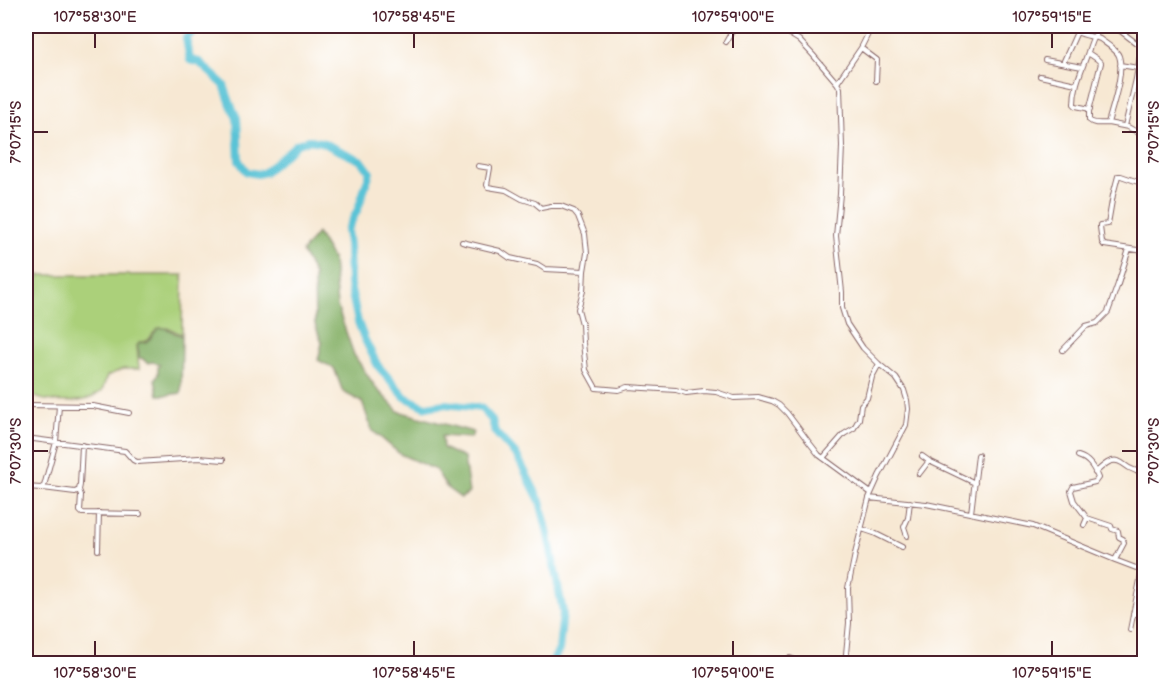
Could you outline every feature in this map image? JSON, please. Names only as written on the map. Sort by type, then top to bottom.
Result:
[{"type":"street","points":[[726,42],[735,26]]},
{"type":"street","points":[[776,26],[799,40],[840,88],[842,146],[836,236],[842,308],[847,324],[863,348],[896,378],[907,400],[906,425],[870,496],[855,554],[848,588],[849,624],[845,663]]},
{"type":"street","points":[[837,83],[861,48],[872,26]]},
{"type":"street","points":[[1063,63],[1077,32],[1085,26]]},
{"type":"street","points":[[1090,109],[1074,104],[1076,84],[1092,37],[1101,26]]},
{"type":"street","points":[[1114,26],[1141,48],[1125,126]]},
{"type":"street","points":[[1140,26],[1144,30]]},
{"type":"street","points":[[1077,32],[1100,39],[1119,56],[1120,72],[1108,123]]},
{"type":"street","points":[[861,48],[877,60],[876,81]]},
{"type":"street","points":[[1088,53],[1101,63],[1090,109],[1089,117],[1092,123],[1125,126],[1144,135]]},
{"type":"street","points":[[1045,60],[1082,67]]},
{"type":"street","points":[[1120,65],[1138,68]]},
{"type":"street","points":[[1040,76],[1076,84]]},
{"type":"street","points":[[1144,128],[1144,135]]},
{"type":"street","points":[[478,166],[490,168],[487,184],[489,188],[506,190],[541,208],[561,206],[574,211],[581,222],[587,253],[583,291],[578,309],[582,324],[586,370],[597,389],[619,390],[628,387],[681,392],[699,390],[734,398],[758,397],[772,401],[787,412],[814,450],[870,496],[1034,526],[1143,570],[1130,630]]},
{"type":"street","points":[[1144,184],[1118,176],[1108,224],[1100,225],[1103,244],[1144,252]]},
{"type":"street","points":[[462,242],[500,251],[510,258],[537,264],[545,269],[584,271]]},
{"type":"street","points":[[1064,350],[1086,326],[1096,323],[1108,312],[1129,249]]},
{"type":"street","points":[[823,458],[844,434],[854,428],[859,419],[861,405],[867,398],[872,377],[879,364]]},
{"type":"street","points":[[26,405],[93,406],[129,412]]},
{"type":"street","points":[[42,488],[56,442],[59,406]]},
{"type":"street","points":[[26,438],[124,451],[137,462],[199,458],[223,460]]},
{"type":"street","points":[[78,490],[82,445]]},
{"type":"street","points":[[971,513],[978,455]]},
{"type":"street","points":[[922,456],[975,483]]},
{"type":"street","points":[[1078,456],[1088,460],[1098,478],[1096,481],[1073,487],[1071,491],[1074,501],[1087,518],[1111,526],[1112,529],[1118,531],[1124,543],[1115,560]]},
{"type":"street","points":[[919,474],[929,461]]},
{"type":"street","points":[[1095,472],[1112,461],[1120,461],[1126,467],[1136,471],[1144,467]]},
{"type":"street","points":[[26,486],[75,492],[78,490]]},
{"type":"street","points":[[78,490],[81,495],[81,513],[140,514]]},
{"type":"street","points":[[906,536],[904,527],[910,502]]},
{"type":"street","points":[[98,550],[99,513]]},
{"type":"street","points":[[1084,525],[1087,518]]},
{"type":"street","points":[[862,529],[902,547]]},
{"type":"street","points":[[1134,613],[1144,615]]},
{"type":"street","points":[[786,663],[790,658],[807,663]]},
{"type":"green space","points":[[317,233],[333,260],[337,306],[354,355],[376,388],[398,411],[473,432],[471,438],[442,436],[443,448],[464,458],[469,493],[461,498],[447,488],[436,470],[400,454],[372,430],[362,402],[343,392],[334,368],[318,360],[322,343],[315,324],[314,275],[302,252]]},
{"type":"green space","points":[[39,275],[183,275],[182,334],[167,328],[156,330],[148,340],[140,342],[137,346],[139,369],[123,369],[107,376],[102,391],[92,397],[65,402],[37,398],[26,389],[26,310],[30,308],[36,293]]},
{"type":"green space","points":[[159,328],[166,328],[182,335],[181,393],[158,395],[155,379],[160,364],[147,363],[138,357],[137,346],[140,342],[149,340]]},
{"type":"waterway","points":[[201,26],[186,38],[190,60],[199,62],[224,85],[237,118],[239,161],[247,172],[258,174],[265,172],[297,144],[309,140],[321,142],[362,161],[370,172],[358,209],[347,230],[350,285],[358,322],[378,366],[405,397],[426,407],[445,404],[481,408],[492,420],[495,432],[517,456],[540,501],[563,612],[559,650],[551,664]]}]
